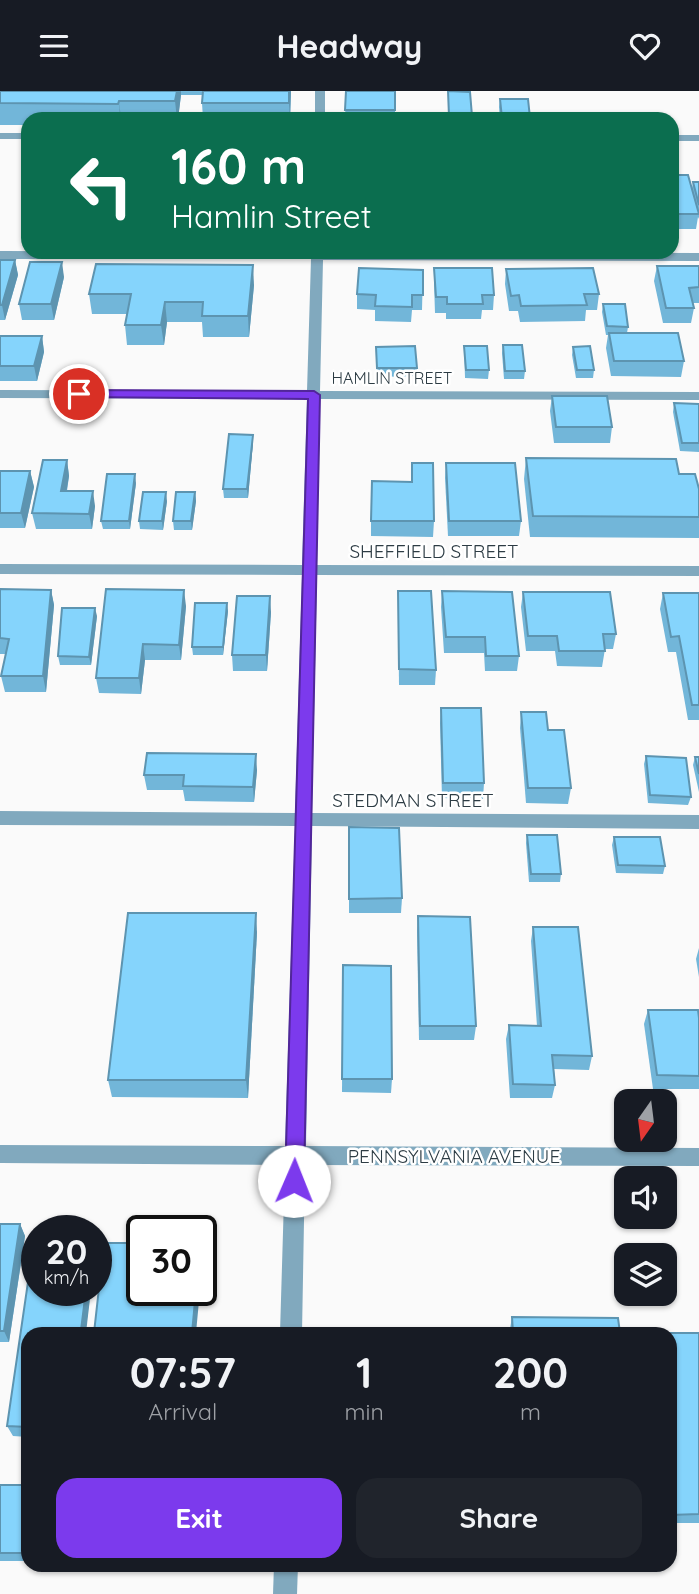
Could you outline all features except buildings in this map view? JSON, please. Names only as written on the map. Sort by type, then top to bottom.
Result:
[{"type":"street","points":[[320,91],[320,112]]},
{"type":"street","points":[[0,136],[21,136]]},
{"type":"street","points":[[679,138],[699,138]]},
{"type":"street","points":[[0,255],[21,255]]},
{"type":"street","points":[[679,257],[699,257]]},
{"type":"street","points":[[291,1327],[317,259]]},
{"type":"street","name":"HAMLIN STREET","points":[[0,394],[699,396]]},
{"type":"street","name":"SHEFFIELD STREET","points":[[0,569],[699,571]]},
{"type":"street","name":"STEDMAN STREET","points":[[0,818],[699,822]]},
{"type":"street","name":"PENNSYLVANIA AVENUE","points":[[0,1154],[699,1157]]},
{"type":"street","points":[[285,1594],[286,1572]]},
{"type":"route","points":[[79,394],[314,395],[294,1181]]}]
